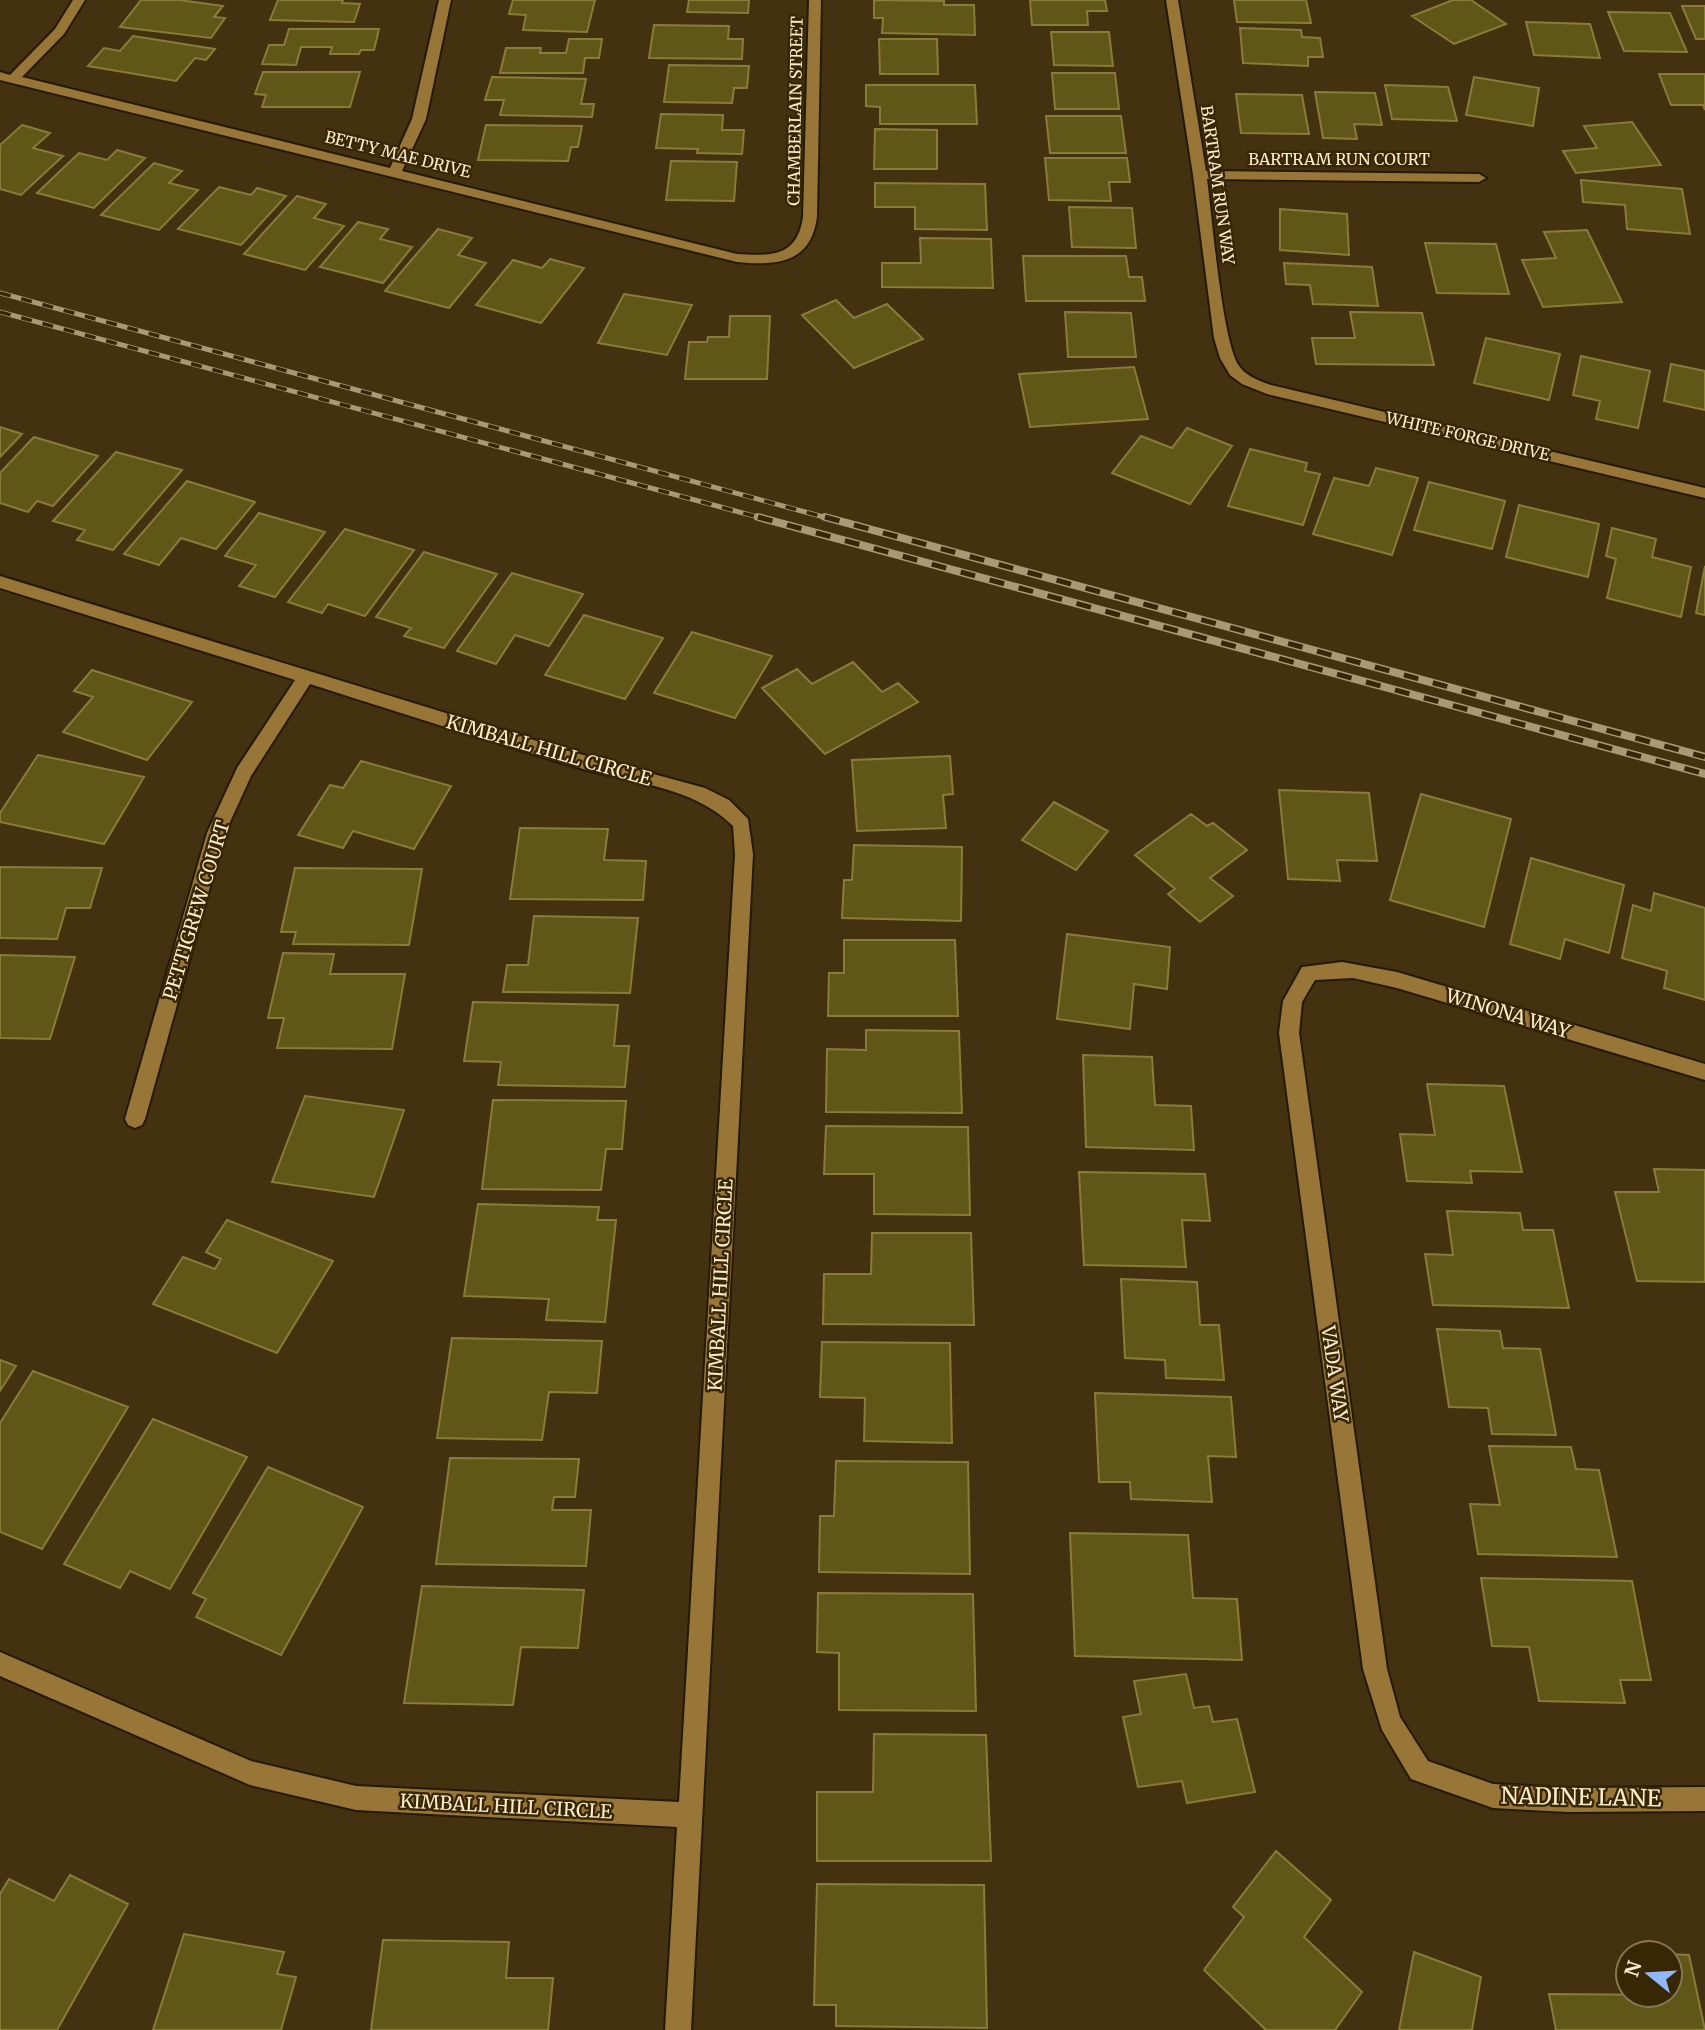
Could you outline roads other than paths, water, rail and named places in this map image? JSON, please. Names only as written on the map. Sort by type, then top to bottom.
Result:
[{"type":"street","points":[[7,77],[60,31],[79,0]]},
{"type":"street","points":[[394,171],[419,119],[445,0]]},
{"type":"street","name":"CHAMBERLAIN STREET","points":[[787,255],[805,240],[810,217],[815,0]]},
{"type":"street","name":"BARTRAM RUN WAY","points":[[1172,0],[1200,175],[1221,338],[1226,359],[1234,373]]},
{"type":"street","name":"BETTY MAE DRIVE","points":[[7,77],[737,258],[760,260],[787,255]]},
{"type":"street","name":"BARTRAM RUN COURT","points":[[1200,175],[1479,178]]},
{"type":"street","name":"WHITE FORGE DRIVE","points":[[1234,373],[1266,389],[1705,493]]},
{"type":"street","name":"KIMBALL HILL CIRCLE","points":[[0,582],[576,760],[699,793],[723,805],[743,824],[743,868],[690,1815],[452,1805],[356,1798],[250,1773],[0,1664]]},
{"type":"street","name":"PETTIGREW COURT","points":[[135,1119],[216,833],[243,773],[305,678]]},
{"type":"street","name":"WINONA WAY","points":[[1309,973],[1328,968],[1352,969],[1397,980],[1705,1072]]},
{"type":"street","name":"VADA WAY","points":[[1309,973],[1293,1001],[1289,1033],[1375,1669],[1390,1722],[1420,1770]]},
{"type":"street","name":"NADINE LANE","points":[[1420,1770],[1493,1796],[1568,1800],[1705,1799]]},
{"type":"street","points":[[678,2030],[690,1815]]},
{"type":"railway","points":[[0,293],[831,519]]},
{"type":"railway","points":[[0,312],[765,519]]},
{"type":"railway","points":[[758,517],[1705,774]]},
{"type":"railway","points":[[825,517],[1705,757]]}]
